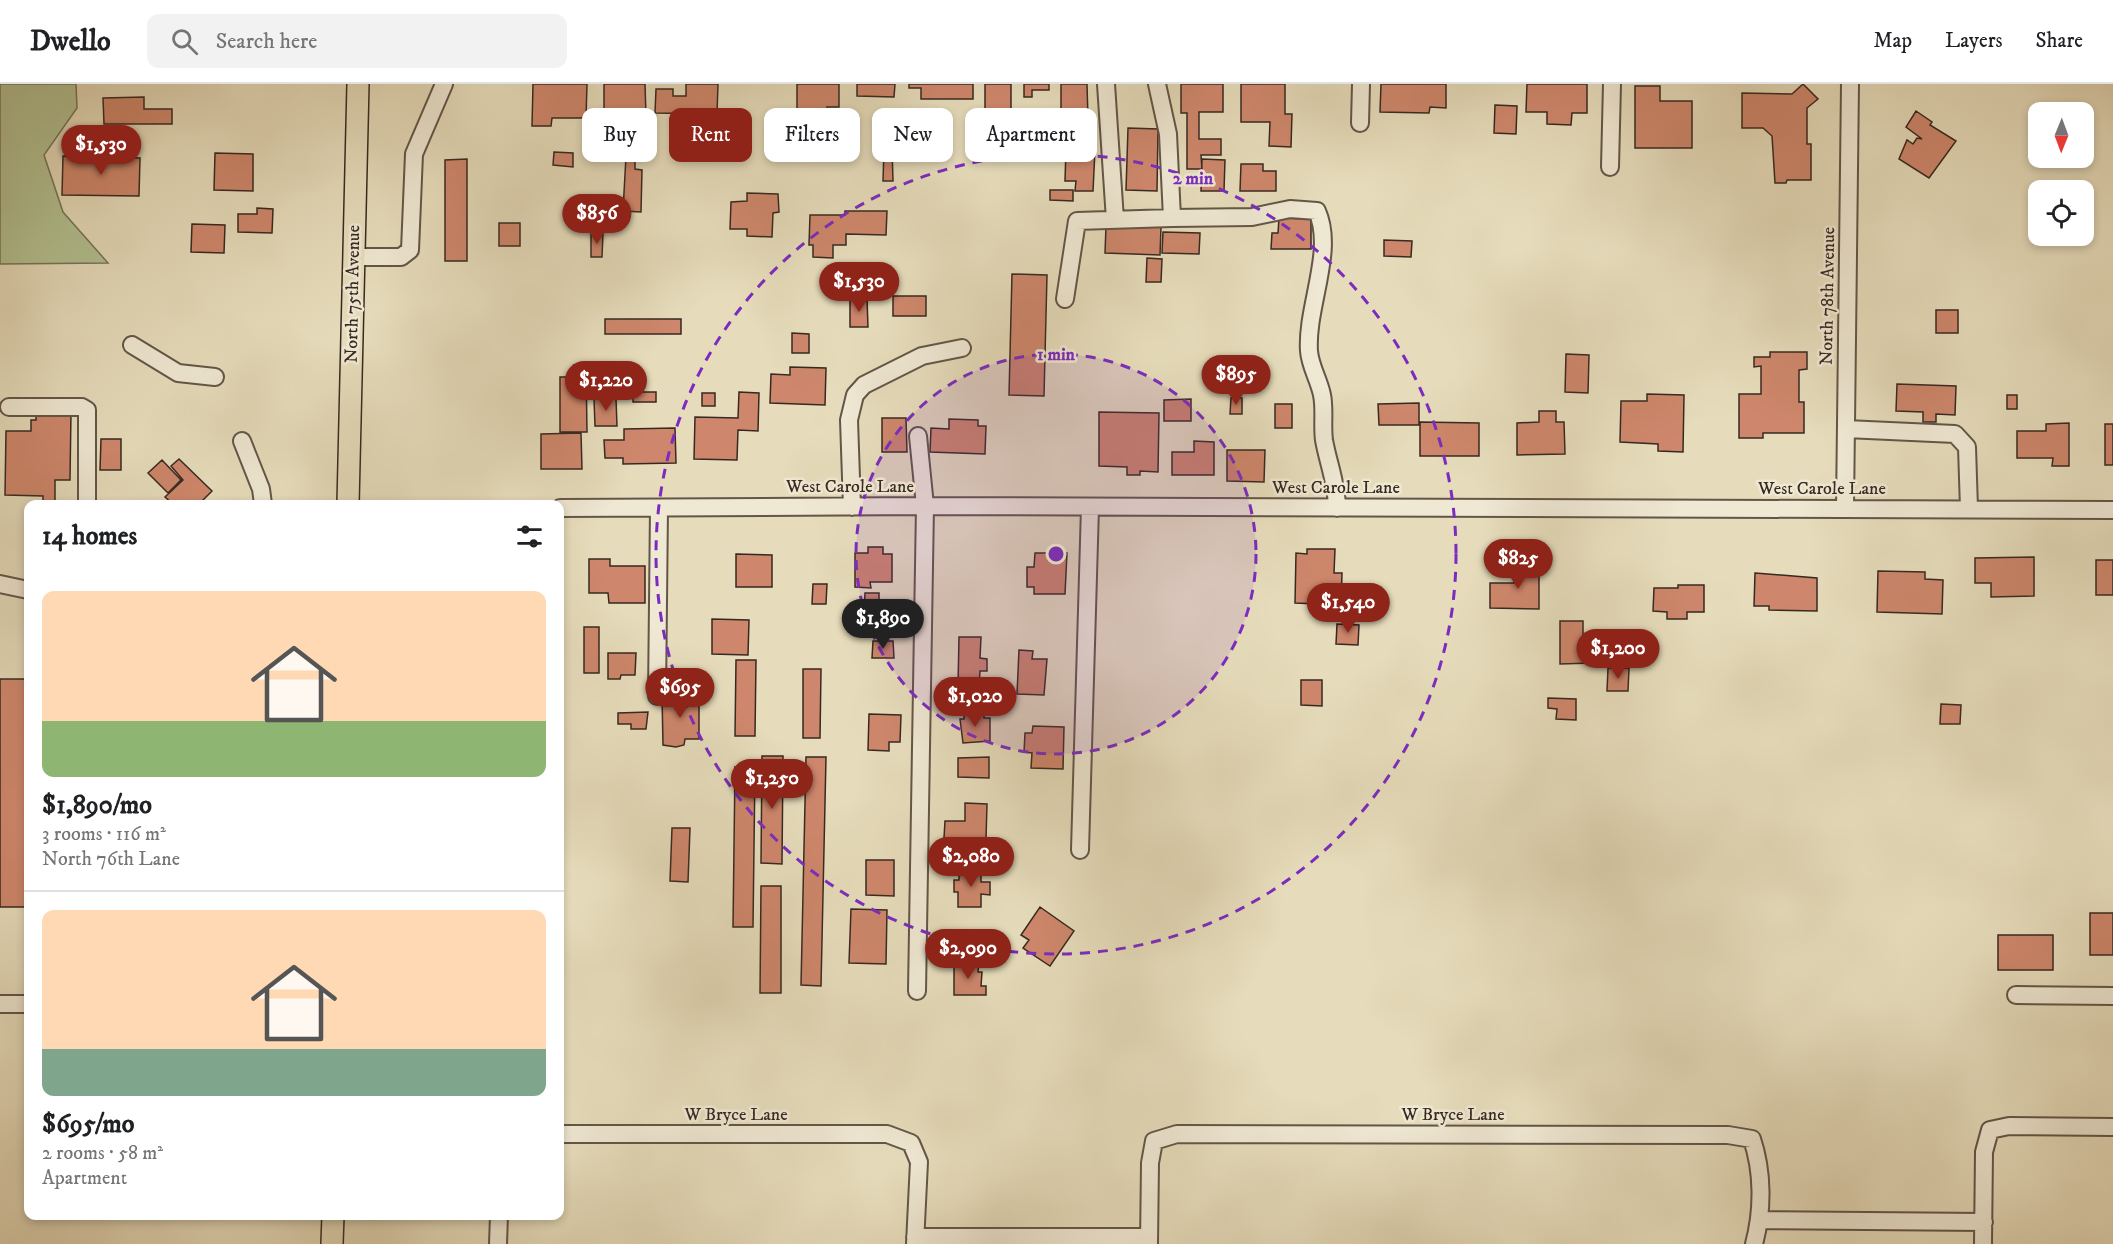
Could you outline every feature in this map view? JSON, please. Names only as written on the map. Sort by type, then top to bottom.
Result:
[{"type":"main road","name":"North 75th Avenue","points":[[348,500],[358,84]]},
{"type":"main road","points":[[332,1244],[333,1220]]},
{"type":"street","points":[[354,257],[401,256],[410,250],[414,154],[444,84]]},
{"type":"street","points":[[1106,84],[1115,220]]},
{"type":"street","points":[[1157,84],[1168,134],[1172,218]]},
{"type":"street","points":[[1360,123],[1361,84]]},
{"type":"street","points":[[1610,167],[1612,84]]},
{"type":"street","name":"North 78th Avenue","points":[[1845,509],[1850,84]]},
{"type":"street","points":[[1065,299],[1077,221],[1252,217],[1290,209],[1317,211],[1321,220],[1323,247],[1310,320],[1309,352],[1322,395],[1324,440],[1337,490],[1337,508]]},
{"type":"street","points":[[132,345],[178,374],[215,377]]},
{"type":"street","points":[[852,507],[849,420],[855,395],[864,385],[922,356],[962,348]]},
{"type":"street","points":[[9,407],[82,407],[87,410],[87,500]]},
{"type":"street","points":[[1846,429],[1955,434],[1967,447],[1969,509]]},
{"type":"street","points":[[917,991],[926,506],[918,435]]},
{"type":"street","points":[[242,441],[261,489],[262,500]]},
{"type":"street","name":"West Carole Lane","points":[[564,508],[926,506],[2113,510]]},
{"type":"street","points":[[1080,850],[1090,507]]},
{"type":"street","points":[[657,696],[659,508]]},
{"type":"street","points":[[0,584],[24,589]]},
{"type":"street","points":[[2016,995],[2113,996]]},
{"type":"street","points":[[0,1004],[24,1004]]},
{"type":"street","points":[[1983,1244],[1984,1152],[1990,1130],[2010,1126],[2113,1127]]},
{"type":"street","name":"W Bryce Lane","points":[[564,1134],[887,1134],[911,1143],[919,1162],[915,1240]]},
{"type":"street","name":"W Bryce Lane","points":[[1149,1240],[1150,1163],[1154,1141],[1177,1134],[1728,1135],[1752,1139],[1759,1160],[1760,1220]]},
{"type":"street","points":[[498,1220],[498,1244]]},
{"type":"street","points":[[1755,1244],[1760,1220],[1984,1222]]},
{"type":"street","points":[[915,1240],[1149,1240]]},
{"type":"green space","points":[[0,84],[76,84],[77,108],[44,155],[63,212],[108,263],[0,264]]},
{"type":"building","points":[[533,84],[587,84],[586,108],[582,108],[582,118],[552,118],[551,126],[532,126]]},
{"type":"building","points":[[604,84],[645,84],[646,108],[604,108]]},
{"type":"building","points":[[686,84],[718,84],[717,108],[669,108],[669,113],[657,113],[656,89],[673,89],[673,96],[686,96]]},
{"type":"building","points":[[797,84],[839,84],[839,107],[797,108]]},
{"type":"building","points":[[857,84],[895,84],[894,97],[857,96]]},
{"type":"building","points":[[909,84],[973,84],[973,99],[921,99],[921,88],[909,88]]},
{"type":"building","points":[[985,84],[1011,84],[1011,108],[985,108]]},
{"type":"building","points":[[1024,84],[1049,84],[1049,90],[1032,90],[1032,97],[1024,97]]},
{"type":"building","points":[[1061,84],[1087,84],[1088,108],[1061,108]]},
{"type":"building","points":[[1181,84],[1223,84],[1223,112],[1199,112],[1199,139],[1221,139],[1221,155],[1201,155],[1202,169],[1187,169],[1187,113],[1181,113]]},
{"type":"building","points":[[1241,84],[1285,84],[1285,114],[1292,114],[1291,147],[1269,146],[1270,122],[1241,122]]},
{"type":"building","points":[[1381,84],[1446,84],[1446,108],[1430,107],[1429,113],[1380,112]]},
{"type":"building","points":[[1527,84],[1587,84],[1587,113],[1572,113],[1571,125],[1547,124],[1547,112],[1526,112]]},
{"type":"building","points":[[1803,84],[1818,99],[1807,108],[1807,144],[1811,144],[1811,180],[1787,180],[1786,183],[1775,183],[1772,136],[1763,128],[1742,128],[1742,93],[1792,94]]},
{"type":"building","points":[[1635,86],[1660,86],[1660,101],[1692,101],[1692,148],[1635,148]]},
{"type":"building","points":[[144,97],[144,109],[172,109],[172,124],[104,124],[103,98]]},
{"type":"building","points":[[1495,105],[1517,106],[1516,134],[1494,133]]},
{"type":"building","points":[[1916,111],[1932,122],[1930,125],[1956,141],[1929,178],[1899,159],[1907,140],[1913,144],[1917,138],[1922,139],[1906,127]]},
{"type":"building","points":[[1128,128],[1158,129],[1157,191],[1126,190]]},
{"type":"building","points":[[554,152],[573,153],[573,167],[553,165]]},
{"type":"building","points":[[215,153],[253,154],[253,191],[214,190]]},
{"type":"building","points":[[63,156],[140,158],[139,196],[62,195]]},
{"type":"building","points":[[467,159],[467,261],[445,261],[445,160]]},
{"type":"building","points":[[1202,159],[1225,160],[1224,191],[1201,191]]},
{"type":"building","points":[[626,162],[635,162],[635,169],[642,170],[641,212],[623,211]]},
{"type":"building","points":[[884,162],[892,162],[893,181],[883,181]]},
{"type":"building","points":[[1066,162],[1094,162],[1093,191],[1075,191],[1076,181],[1065,181]]},
{"type":"building","points":[[1241,164],[1263,164],[1263,171],[1276,171],[1276,191],[1240,191]]},
{"type":"building","points":[[1050,190],[1073,190],[1073,201],[1050,200]]},
{"type":"building","points":[[747,193],[778,194],[779,212],[773,213],[772,237],[747,236],[747,229],[730,229],[731,202],[747,201]]},
{"type":"building","points":[[257,208],[273,209],[272,233],[238,232],[238,214],[257,214]]},
{"type":"building","points":[[845,211],[887,211],[886,235],[846,234],[846,245],[833,245],[833,258],[813,257],[813,245],[809,245],[810,215],[845,215]]},
{"type":"building","points":[[1279,218],[1311,219],[1311,249],[1271,249],[1272,233],[1278,233]]},
{"type":"building","points":[[499,223],[520,223],[520,246],[499,246]]},
{"type":"building","points":[[192,224],[225,225],[224,253],[191,252]]},
{"type":"building","points":[[1106,226],[1161,227],[1160,255],[1105,253]]},
{"type":"building","points":[[1163,232],[1200,233],[1199,254],[1162,253]]},
{"type":"building","points":[[591,233],[603,233],[602,257],[591,257]]},
{"type":"building","points":[[1384,240],[1412,241],[1411,257],[1384,256]]},
{"type":"building","points":[[1147,258],[1162,259],[1161,282],[1146,282]]},
{"type":"building","points":[[1012,274],[1047,275],[1044,396],[1009,395]]},
{"type":"building","points":[[893,296],[926,296],[926,316],[893,316]]},
{"type":"building","points":[[850,298],[867,298],[868,327],[850,327]]},
{"type":"building","points":[[1936,310],[1958,310],[1958,333],[1936,333]]},
{"type":"building","points":[[605,319],[681,319],[681,334],[605,334]]},
{"type":"building","points":[[792,333],[809,334],[809,353],[792,353]]},
{"type":"building","points":[[1770,352],[1807,352],[1807,369],[1799,370],[1799,402],[1804,402],[1804,433],[1763,433],[1763,438],[1739,438],[1739,394],[1761,394],[1761,366],[1754,367],[1754,357],[1770,357]]},
{"type":"building","points":[[1566,354],[1589,355],[1588,393],[1565,392]]},
{"type":"building","points":[[574,365],[586,365],[587,432],[560,432],[560,377],[574,377]]},
{"type":"building","points":[[790,367],[826,368],[825,405],[770,403],[771,374],[790,375]]},
{"type":"building","points":[[1897,384],[1956,386],[1955,415],[1936,414],[1936,422],[1923,422],[1923,412],[1896,411]]},
{"type":"building","points":[[633,392],[656,392],[656,402],[633,402]]},
{"type":"building","points":[[739,392],[759,393],[758,431],[738,430],[737,460],[694,459],[695,417],[738,418]]},
{"type":"building","points":[[702,393],[715,393],[715,406],[702,406]]},
{"type":"building","points":[[1647,394],[1684,395],[1683,452],[1658,451],[1658,444],[1620,442],[1621,401],[1647,401]]},
{"type":"building","points":[[2007,395],[2017,395],[2017,409],[2007,409]]},
{"type":"building","points":[[1231,398],[1242,398],[1242,414],[1230,414]]},
{"type":"building","points":[[594,399],[616,399],[617,426],[595,426]]},
{"type":"building","points":[[1191,399],[1191,421],[1164,421],[1164,400]]},
{"type":"building","points":[[1419,403],[1419,425],[1379,425],[1378,404]]},
{"type":"building","points":[[1275,404],[1292,404],[1292,428],[1275,428]]},
{"type":"building","points":[[1539,411],[1556,411],[1556,422],[1564,422],[1565,454],[1517,455],[1517,423],[1539,422]]},
{"type":"building","points":[[36,412],[71,412],[70,480],[55,480],[55,500],[43,500],[43,496],[5,495],[6,431],[31,431],[31,420],[36,420]]},
{"type":"building","points":[[1099,412],[1159,413],[1158,472],[1140,471],[1140,475],[1127,475],[1127,467],[1099,466]]},
{"type":"building","points":[[882,418],[906,418],[907,452],[882,452]]},
{"type":"building","points":[[949,419],[978,420],[978,426],[986,426],[985,454],[930,452],[931,428],[949,429]]},
{"type":"building","points":[[1420,422],[1479,423],[1479,456],[1420,456]]},
{"type":"building","points":[[2069,423],[2069,466],[2052,466],[2053,458],[2017,458],[2017,431],[2046,431],[2046,424]]},
{"type":"building","points":[[2105,424],[2113,424],[2113,465],[2105,465]]},
{"type":"building","points":[[675,428],[676,463],[623,464],[623,458],[605,458],[604,440],[624,440],[624,429]]},
{"type":"building","points":[[581,433],[582,469],[541,469],[541,434]]},
{"type":"building","points":[[101,439],[121,439],[121,470],[100,470]]},
{"type":"building","points":[[1194,441],[1214,442],[1214,475],[1172,475],[1172,452],[1194,452]]},
{"type":"building","points":[[1227,450],[1265,450],[1264,482],[1227,481]]},
{"type":"building","points":[[179,459],[212,491],[203,500],[168,500],[165,497],[183,480],[171,466]]},
{"type":"building","points":[[162,460],[181,480],[168,493],[148,473]]},
{"type":"building","points":[[868,547],[883,547],[883,554],[892,554],[892,582],[870,582],[871,588],[855,587],[855,553],[868,553]]},
{"type":"building","points":[[1307,549],[1335,549],[1334,573],[1342,573],[1341,605],[1295,603],[1296,553],[1307,554]]},
{"type":"building","points":[[1035,553],[1067,553],[1065,594],[1034,594],[1034,587],[1027,587],[1027,567],[1034,567]]},
{"type":"building","points":[[736,554],[772,555],[772,587],[736,587]]},
{"type":"building","points":[[2034,557],[2034,596],[1991,597],[1991,583],[1975,583],[1975,558]]},
{"type":"building","points":[[589,559],[610,559],[610,566],[645,566],[645,603],[609,603],[608,593],[589,593]]},
{"type":"building","points":[[2096,560],[2113,560],[2113,595],[2096,595]]},
{"type":"building","points":[[1514,565],[1539,565],[1539,609],[1490,608],[1490,583],[1514,583]]},
{"type":"building","points":[[1878,571],[1925,572],[1925,579],[1943,580],[1942,614],[1877,612]]},
{"type":"building","points":[[1755,573],[1817,578],[1817,611],[1769,610],[1769,606],[1754,606]]},
{"type":"building","points":[[813,584],[827,584],[826,604],[812,604]]},
{"type":"building","points":[[1678,585],[1704,585],[1704,612],[1687,612],[1687,619],[1667,619],[1667,612],[1653,611],[1654,588],[1678,588]]},
{"type":"building","points":[[865,593],[879,593],[879,611],[864,611]]},
{"type":"building","points":[[712,619],[749,620],[748,655],[712,654]]},
{"type":"building","points":[[1560,621],[1583,621],[1583,638],[1592,638],[1592,663],[1560,664]]},
{"type":"building","points":[[1337,624],[1359,625],[1358,645],[1336,644]]},
{"type":"building","points":[[584,627],[599,627],[599,673],[584,673]]},
{"type":"building","points":[[959,637],[981,637],[980,658],[987,659],[987,671],[980,671],[979,687],[958,686]]},
{"type":"building","points":[[873,641],[893,641],[894,658],[872,658]]},
{"type":"building","points":[[1019,650],[1033,651],[1032,659],[1047,659],[1044,695],[1017,694]]},
{"type":"building","points":[[608,653],[636,653],[635,675],[621,675],[620,679],[608,679]]},
{"type":"building","points":[[736,660],[756,660],[755,736],[735,736]]},
{"type":"building","points":[[1608,668],[1629,668],[1628,691],[1607,691]]},
{"type":"building","points":[[803,669],[821,669],[820,738],[803,738]]},
{"type":"building","points":[[0,679],[24,679],[24,907],[0,907]]},
{"type":"building","points":[[1301,680],[1322,680],[1322,706],[1301,705]]},
{"type":"building","points":[[699,694],[699,739],[685,739],[684,745],[676,747],[663,745],[662,695]]},
{"type":"building","points":[[1548,698],[1576,699],[1576,720],[1556,719],[1557,709],[1548,708]]},
{"type":"building","points":[[1941,704],[1961,705],[1960,724],[1940,724]]},
{"type":"building","points":[[648,712],[646,729],[631,729],[631,724],[618,724],[618,713]]},
{"type":"building","points":[[869,714],[901,715],[900,742],[889,742],[889,751],[868,750]]},
{"type":"building","points":[[964,714],[984,714],[984,718],[990,718],[990,741],[963,743],[960,719],[964,719]]},
{"type":"building","points":[[1033,726],[1064,727],[1063,769],[1031,768],[1032,753],[1024,752],[1025,733],[1032,733]]},
{"type":"building","points":[[762,756],[783,756],[782,864],[761,863]]},
{"type":"building","points":[[806,757],[826,757],[821,986],[801,985]]},
{"type":"building","points":[[989,757],[989,778],[958,777],[958,758]]},
{"type":"building","points":[[735,767],[755,767],[753,927],[733,927]]},
{"type":"building","points":[[965,803],[987,804],[986,839],[944,838],[945,821],[965,821]]},
{"type":"building","points":[[672,828],[690,828],[688,882],[670,881]]},
{"type":"building","points":[[866,860],[894,860],[894,896],[866,895]]},
{"type":"building","points":[[959,868],[981,869],[981,882],[990,882],[990,895],[981,894],[981,907],[958,907],[958,892],[954,892],[954,880],[959,880]]},
{"type":"building","points":[[761,886],[781,886],[781,993],[760,993]]},
{"type":"building","points":[[1040,907],[1074,931],[1050,966],[1023,948],[1029,940],[1021,935]]},
{"type":"building","points":[[851,909],[887,910],[886,964],[849,963]]},
{"type":"building","points":[[2090,913],[2113,913],[2113,955],[2090,955]]},
{"type":"building","points":[[1998,935],[2053,935],[2053,970],[1998,970]]},
{"type":"building","points":[[954,963],[979,963],[978,972],[982,972],[981,986],[986,986],[986,995],[954,995]]}]
